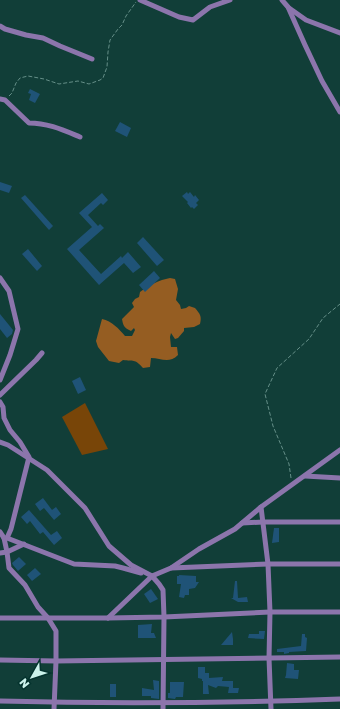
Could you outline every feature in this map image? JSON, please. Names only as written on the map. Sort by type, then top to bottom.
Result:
[{"type":"street","points":[[139,0],[179,17],[194,20],[210,7],[230,0]]},
{"type":"street","points":[[282,0],[288,7],[306,20],[340,33]]},
{"type":"street","points":[[288,7],[322,81],[340,112]]},
{"type":"street","points":[[0,26],[26,35],[43,38],[92,59]]},
{"type":"street","points":[[2,99],[29,123],[49,125],[80,137]]},
{"type":"street","points":[[0,278],[8,291],[18,329],[0,380]]},
{"type":"street","points":[[0,395],[42,353]]},
{"type":"street","points":[[0,402],[3,407],[4,418],[10,430],[20,442],[29,457],[11,529],[6,538],[9,568],[25,585],[38,607],[56,630],[54,709]]},
{"type":"street","points":[[0,442],[29,457],[47,470],[85,508],[109,546],[131,565],[152,576],[160,584],[163,590],[164,617],[163,709]]},
{"type":"street","points":[[108,618],[152,576],[171,568],[242,523],[261,507],[340,450]]},
{"type":"street","points":[[305,476],[340,478]]},
{"type":"street","points":[[261,507],[268,564],[271,709]]},
{"type":"street","points":[[242,523],[340,522]]},
{"type":"street","points":[[0,532],[6,538],[74,564],[123,568],[152,576]]},
{"type":"street","points":[[0,553],[7,552],[24,544]]},
{"type":"street","points":[[171,568],[268,564],[340,564]]},
{"type":"street","points":[[0,618],[108,618],[270,612],[340,612]]},
{"type":"street","points":[[0,660],[56,661],[340,657]]},
{"type":"street","points":[[0,701],[164,703],[271,702],[340,699]]},
{"type":"path","points":[[2,99],[12,93],[20,78],[28,76],[59,84],[78,81],[89,84],[103,78],[107,67],[110,40],[139,0]]},
{"type":"path","points":[[292,485],[289,464],[273,426],[265,394],[277,368],[309,339],[323,318],[340,304]]},
{"type":"shaded area","points":[[170,278],[175,279],[178,289],[176,300],[181,309],[189,306],[195,308],[201,317],[200,324],[194,327],[184,328],[184,331],[178,338],[175,339],[171,333],[171,347],[177,347],[178,355],[175,358],[168,360],[151,358],[150,367],[143,368],[134,361],[123,360],[119,363],[109,361],[98,347],[96,341],[102,319],[112,323],[125,336],[132,336],[135,330],[134,328],[131,331],[127,329],[123,325],[122,319],[134,307],[132,303],[139,297],[140,292],[147,287],[158,281]]},
{"type":"shaded area","points":[[85,403],[108,449],[82,455],[62,417]]},
{"type":"building","points":[[30,89],[40,94],[35,103],[29,100],[31,94],[28,93]]},
{"type":"building","points":[[120,122],[131,128],[127,137],[115,131]]},
{"type":"building","points":[[0,182],[12,186],[9,193],[0,190]]},
{"type":"building","points":[[187,192],[188,194],[190,192],[194,197],[195,195],[199,200],[196,203],[198,205],[194,209],[192,207],[191,208],[182,196]]},
{"type":"building","points":[[102,193],[108,200],[103,205],[101,203],[88,215],[98,226],[100,224],[104,228],[79,250],[101,274],[121,256],[122,258],[128,252],[141,267],[133,273],[124,263],[99,285],[67,249],[92,227],[79,213]]},
{"type":"building","points":[[25,195],[53,226],[49,230],[21,198]]},
{"type":"building","points":[[143,237],[164,260],[157,266],[137,243]]},
{"type":"building","points":[[28,249],[42,266],[37,271],[22,254]]},
{"type":"building","points":[[154,271],[160,278],[145,292],[139,285]]},
{"type":"building","points":[[0,314],[13,330],[12,334],[7,338],[0,329]]},
{"type":"building","points":[[80,377],[86,390],[78,394],[72,381]]},
{"type":"building","points":[[43,498],[52,510],[56,507],[61,514],[54,520],[44,508],[40,511],[35,504]]},
{"type":"building","points":[[29,510],[51,535],[57,531],[62,538],[54,545],[43,532],[40,534],[30,521],[27,524],[21,517]]},
{"type":"building","points":[[274,528],[279,528],[279,542],[272,543]]},
{"type":"building","points":[[19,557],[26,564],[18,571],[12,563]]},
{"type":"building","points":[[35,568],[41,574],[32,581],[27,575]]},
{"type":"building","points":[[177,576],[196,576],[196,582],[199,582],[195,588],[189,589],[189,595],[185,595],[184,598],[179,597],[181,584],[177,584]]},
{"type":"building","points":[[235,581],[237,581],[238,598],[247,597],[248,602],[238,602],[231,598],[233,598]]},
{"type":"building","points":[[151,589],[158,599],[150,603],[144,594]]},
{"type":"building","points":[[152,624],[151,633],[154,633],[156,638],[138,638],[138,625]]},
{"type":"building","points":[[259,631],[265,631],[264,639],[248,638],[249,634],[259,634]]},
{"type":"building","points":[[232,632],[233,645],[221,645]]},
{"type":"building","points":[[302,634],[305,634],[305,637],[307,638],[306,651],[289,652],[284,654],[284,652],[277,652],[277,649],[301,646]]},
{"type":"building","points":[[287,663],[294,664],[294,670],[299,670],[298,679],[285,678]]},
{"type":"building","points":[[198,667],[205,667],[205,673],[209,673],[209,678],[223,677],[222,681],[233,681],[233,688],[239,688],[238,693],[228,693],[229,687],[218,686],[216,688],[208,685],[209,694],[203,694],[203,681],[202,679],[198,678]]},
{"type":"building","points":[[153,680],[159,681],[159,699],[151,698],[151,696],[142,696],[142,688],[154,690]]},
{"type":"building","points":[[170,682],[184,682],[183,697],[176,697],[175,699],[168,698],[168,693],[170,693]]},
{"type":"building","points":[[110,684],[116,684],[116,697],[110,697]]}]
